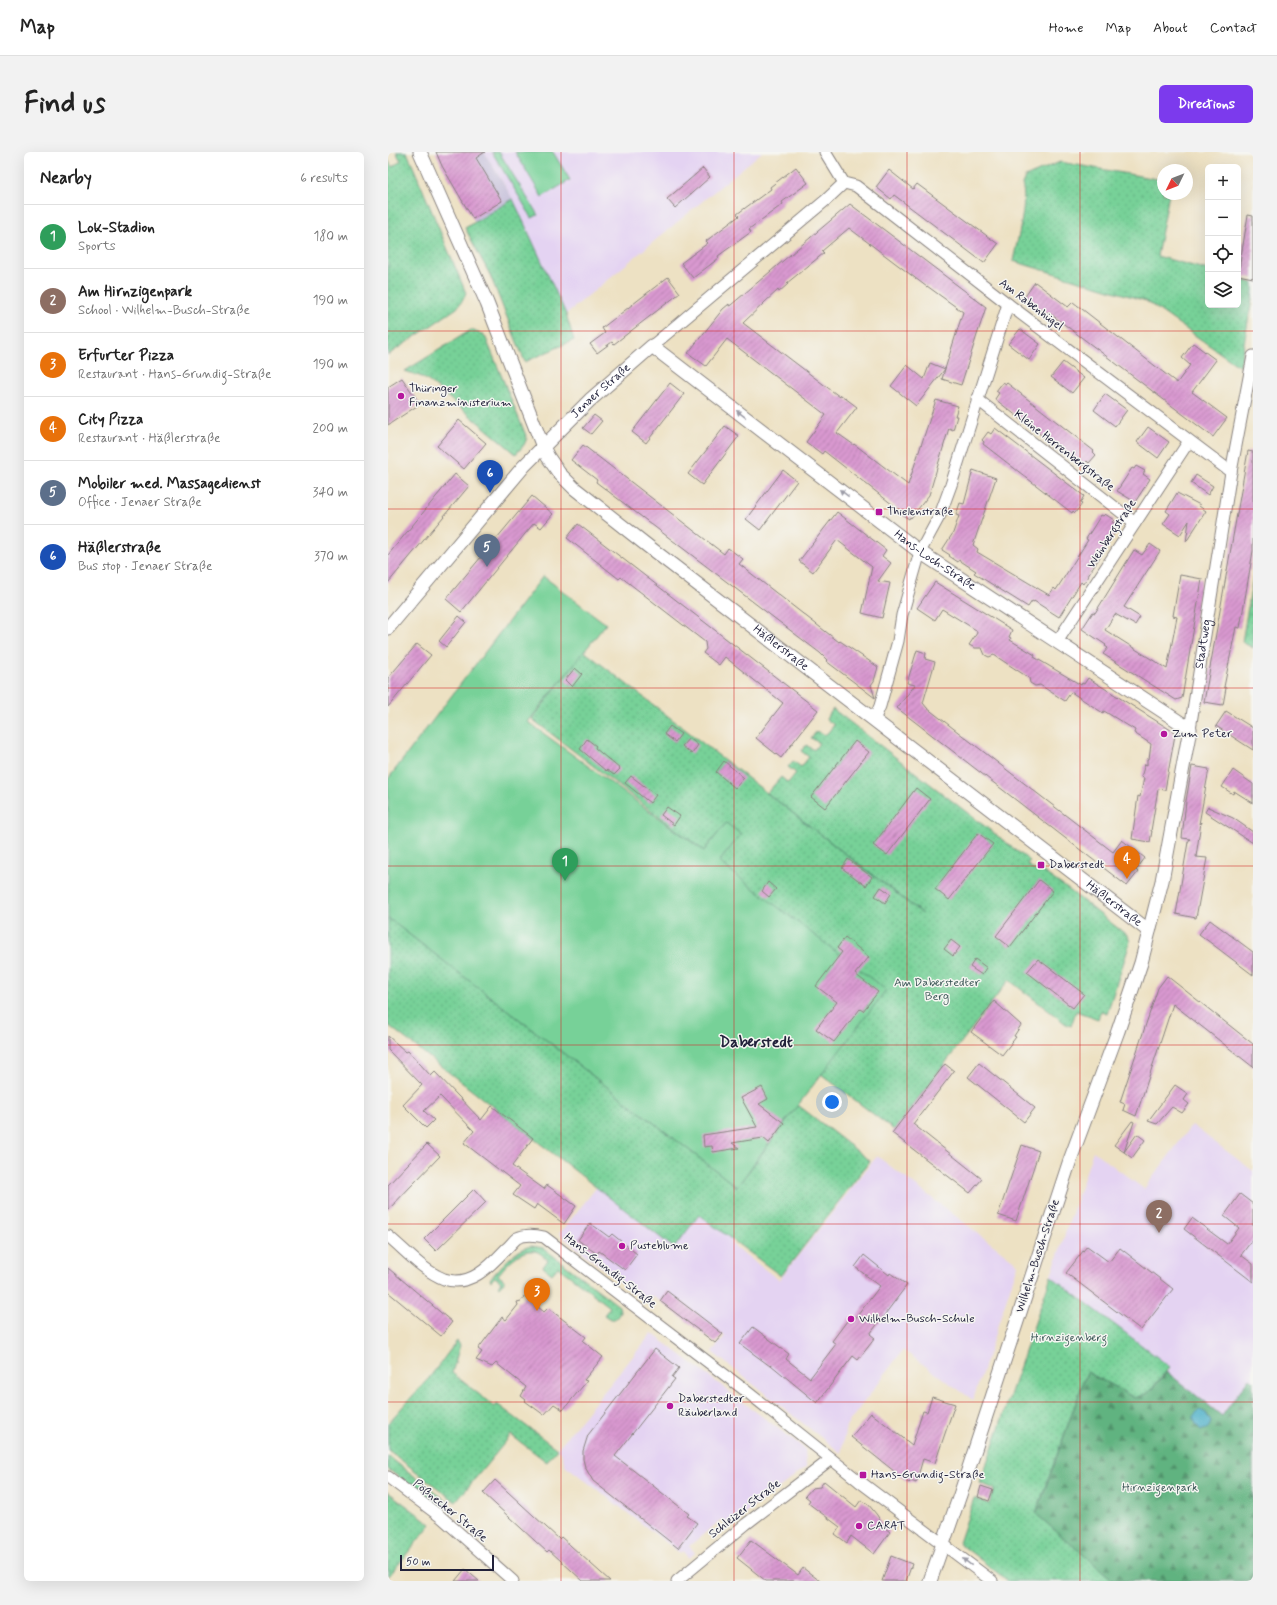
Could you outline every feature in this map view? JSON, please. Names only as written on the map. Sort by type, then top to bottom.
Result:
[{"type":"street","name":"Häßlerstraße","points":[[420,152],[487,303],[543,447],[559,473],[574,488],[1149,931]]},
{"type":"street","points":[[825,152],[844,183]]},
{"type":"street","name":"Jenaer Straße","points":[[388,628],[524,466],[590,400],[826,200],[844,183]]},
{"type":"street","name":"Am Rabenhügel","points":[[844,183],[856,186],[1008,304],[1231,472]]},
{"type":"street","points":[[874,720],[880,706],[898,641],[902,615],[920,552],[942,508],[951,485],[1008,304]]},
{"type":"street","name":"Hans-Loch-Straße","points":[[652,346],[920,552],[1190,729]]},
{"type":"street","name":"Stadtweg","points":[[1149,931],[1162,880],[1190,729],[1231,472],[1253,356]]},
{"type":"street","name":"Kleine Herrenbergstraße","points":[[977,399],[1135,523]]},
{"type":"street","name":"Weinbergstraße","points":[[1057,642],[1189,441]]},
{"type":"street","name":"Wilhelm-Busch-Straße","points":[[930,1581],[1070,1160],[1141,963],[1149,931]]},
{"type":"street","name":"Hans-Grundig-Straße","points":[[388,1236],[433,1273],[445,1279],[458,1281],[469,1279],[481,1273],[517,1238],[533,1235],[544,1237],[746,1391],[831,1459],[992,1581]]},
{"type":"street","name":"Schleizer Straße","points":[[677,1581],[746,1524],[831,1459]]},
{"type":"street","name":"Pößnecker Straße","points":[[388,1477],[441,1517],[513,1581]]},
{"type":"shaded area","points":[[436,152],[484,152],[513,199],[475,222],[442,166]]},
{"type":"shaded area","points":[[484,152],[762,152],[566,314],[513,199]]},
{"type":"shaded area","points":[[1192,1125],[1253,1171],[1253,1381],[1249,1378],[1222,1416],[1167,1372],[1170,1368],[1051,1276],[1093,1151],[1144,1189]]},
{"type":"shaded area","name":"Wilhelm-Busch-Schule","points":[[877,1156],[1018,1264],[973,1400],[903,1350],[846,1426],[841,1453],[712,1352],[725,1336],[723,1334],[667,1291],[660,1301],[653,1296],[647,1303],[559,1234],[597,1187],[673,1248],[699,1215],[733,1240],[731,1244],[779,1280]]},
{"type":"shaded area","name":"Daberstedter Räuberland","points":[[652,1333],[805,1449],[806,1467],[728,1527],[722,1519],[689,1546],[695,1553],[688,1558],[683,1551],[680,1553],[565,1465],[561,1452],[557,1449]]},
{"type":"green space","points":[[396,152],[407,152],[466,293],[457,308],[388,355],[388,160],[392,167],[401,161]]},
{"type":"green space","points":[[492,152],[499,152],[538,215],[532,218]]},
{"type":"green space","points":[[515,152],[553,152],[570,180],[542,197]]},
{"type":"green space","points":[[1060,162],[1157,179],[1157,200],[1168,200],[1157,256],[1205,269],[1205,308],[1241,308],[1241,280],[1253,283],[1253,293],[1240,367],[1146,301],[1013,261],[1023,211],[1024,192],[1022,184],[1025,177]]},
{"type":"green space","points":[[513,199],[566,314],[574,340],[525,362],[490,275],[465,228]]},
{"type":"green space","points":[[471,330],[485,336],[527,438],[524,445],[516,454],[431,383],[422,377],[405,371]]},
{"type":"green space","points":[[543,576],[606,624],[528,722],[704,851],[726,823],[741,834],[719,862],[886,990],[737,1187],[388,918],[388,779]]},
{"type":"green space","points":[[1253,578],[1253,648],[1242,642]]},
{"type":"green space","name":"Am Daberstedter Berg","points":[[584,651],[767,793],[781,777],[788,783],[796,773],[788,767],[793,761],[801,767],[809,757],[801,751],[806,745],[814,750],[819,743],[811,738],[817,731],[825,736],[834,725],[826,719],[833,709],[1030,861],[1027,864],[1037,872],[1039,869],[1069,890],[1128,936],[1130,941],[1129,946],[1107,1013],[1101,1011],[1098,1019],[1076,1011],[1071,1026],[1066,1024],[1009,980],[894,1130],[821,1074],[885,991],[719,862],[741,834],[726,823],[704,851],[532,719]]},
{"type":"green space","points":[[388,918],[737,1187],[798,1105],[870,1161],[781,1276],[699,1215],[674,1248],[388,1025]]},
{"type":"green space","points":[[531,1246],[543,1248],[619,1306],[620,1311],[617,1317],[612,1319],[604,1315],[610,1307],[558,1267],[552,1274],[543,1267],[548,1260],[538,1252],[526,1252],[510,1261],[498,1275],[505,1281],[499,1287],[498,1286],[501,1282],[495,1277],[491,1281],[490,1279],[513,1255]]},
{"type":"green space","name":"Hirnzigenberg","points":[[1051,1276],[1170,1367],[1148,1393],[1135,1398],[1087,1372],[1036,1513],[1114,1581],[1008,1581],[959,1543],[974,1498],[989,1504],[995,1489],[980,1483]]},
{"type":"green space","points":[[457,1341],[460,1345],[452,1373],[495,1407],[497,1404],[557,1449],[547,1462],[511,1435],[456,1502],[388,1450],[388,1423],[429,1378]]},
{"type":"green space","name":"Hirnzigenpark","points":[[1087,1372],[1135,1398],[1148,1393],[1167,1372],[1222,1416],[1249,1378],[1253,1381],[1253,1581],[1114,1581],[1036,1514]]},
{"type":"green space","points":[[388,1456],[448,1502],[442,1510],[388,1469]]},
{"type":"green space","points":[[388,1492],[431,1524],[389,1576],[388,1576]]},
{"type":"water","points":[[1200,1410],[1206,1413],[1211,1422],[1209,1427],[1205,1430],[1201,1430],[1196,1425],[1194,1419],[1195,1414]]},
{"type":"building","points":[[436,152],[485,152],[476,158],[502,201],[473,219],[442,166]]},
{"type":"building","points":[[796,167],[808,183],[749,229],[751,232],[718,256],[719,258],[693,278],[681,263],[708,243],[706,241],[739,216],[737,214],[771,189],[770,187]]},
{"type":"building","points":[[703,168],[710,177],[675,208],[667,199]]},
{"type":"building","points":[[889,170],[913,189],[917,184],[998,244],[984,263],[894,195],[891,199],[876,187]]},
{"type":"building","points":[[850,204],[986,307],[961,385],[942,379],[963,312],[927,287],[849,228],[822,251],[824,253],[787,283],[788,284],[779,292],[778,290],[743,323],[840,397],[841,395],[857,407],[837,433],[908,485],[936,400],[958,406],[953,430],[949,428],[929,495],[909,519],[824,451],[822,454],[806,442],[826,415],[727,339],[706,366],[688,353],[723,309],[729,304],[729,306],[731,305]]},
{"type":"building","points":[[1248,215],[1253,216],[1253,278],[1241,276],[1241,257]]},
{"type":"building","points":[[668,277],[680,293],[614,344],[612,342],[597,353],[590,344],[605,333],[602,328]]},
{"type":"building","points":[[1035,282],[1068,307],[1073,302],[1177,383],[1190,365],[1182,358],[1193,343],[1216,360],[1192,392],[1227,418],[1213,437],[1048,312],[1046,314],[1024,298]]},
{"type":"building","points":[[1020,329],[1040,344],[1029,360],[1008,344]]},
{"type":"building","points":[[1063,362],[1084,378],[1072,393],[1051,377]]},
{"type":"building","points":[[930,363],[945,369],[916,406],[891,386],[907,365],[924,379]]},
{"type":"building","name":"Thüringer Finanzministerium","points":[[402,378],[420,404],[388,425],[388,387]]},
{"type":"building","points":[[1003,382],[1006,384],[1007,383],[1094,451],[1093,452],[1096,455],[1089,463],[1087,461],[1082,467],[995,399],[999,393],[996,391]]},
{"type":"building","points":[[670,383],[684,394],[646,443],[632,432]]},
{"type":"building","points":[[1105,394],[1127,410],[1115,426],[1094,410]]},
{"type":"building","points":[[594,415],[602,421],[591,434],[583,428]]},
{"type":"building","points":[[459,420],[486,443],[464,469],[437,446]]},
{"type":"building","points":[[725,426],[739,436],[702,485],[688,474]]},
{"type":"building","points":[[1148,427],[1169,442],[1158,458],[1137,442]]},
{"type":"building","points":[[995,428],[1084,496],[1080,503],[1082,504],[1075,513],[1073,511],[1072,513],[983,444],[984,442],[982,440],[988,432],[991,434]]},
{"type":"building","points":[[583,445],[724,554],[728,548],[743,559],[739,564],[839,642],[840,641],[878,667],[874,681],[871,685],[875,698],[826,661],[827,660],[820,653],[596,482],[597,480],[571,460]]},
{"type":"building","points":[[1248,451],[1253,452],[1253,551],[1240,628],[1236,627],[1224,687],[1226,688],[1223,705],[1204,702]]},
{"type":"building","points":[[1136,466],[1145,471],[1143,474],[1150,479],[1135,502],[1117,491],[1132,468],[1134,469]]},
{"type":"building","points":[[783,470],[797,481],[760,530],[746,519]]},
{"type":"building","points":[[973,470],[996,478],[973,545],[978,549],[977,552],[1049,595],[1054,588],[1056,590],[1088,540],[1086,539],[1101,515],[1103,516],[1105,514],[1114,520],[1112,522],[1119,526],[1083,584],[1081,582],[1059,617],[1034,601],[1032,601],[1028,607],[974,573],[976,571],[959,560],[958,562],[942,550],[953,533],[959,516],[956,515],[960,503],[964,504]]},
{"type":"building","points":[[455,474],[469,486],[388,583],[388,555]]},
{"type":"building","points":[[1196,475],[1213,486],[1208,495],[1191,483]]},
{"type":"building","points":[[1177,493],[1200,505],[1199,506],[1206,511],[1186,542],[1189,521],[1180,535],[1163,524],[1170,514],[1166,511]]},
{"type":"building","points":[[532,496],[553,514],[541,528],[534,523],[461,612],[446,599]]},
{"type":"building","points":[[837,512],[886,550],[882,556],[891,563],[878,581],[890,583],[882,618],[862,613],[872,567],[837,540],[813,572],[799,561]]},
{"type":"building","points":[[578,524],[818,710],[781,758],[756,738],[783,703],[725,657],[719,665],[703,653],[706,649],[705,642],[621,577],[619,579],[567,538]]},
{"type":"building","points":[[1150,544],[1160,551],[1124,607],[1140,617],[1135,625],[1115,614],[1105,630],[1167,669],[1177,617],[1173,616],[1180,575],[1202,579],[1182,698],[1176,700],[1103,654],[1108,648],[1105,646],[1106,645],[1082,629],[1093,612],[1095,613],[1134,550],[1142,555]]},
{"type":"building","points":[[935,582],[1012,630],[1009,637],[1011,638],[1010,640],[1035,655],[1034,657],[1081,685],[1082,683],[1084,684],[1088,678],[1174,732],[1175,735],[1165,790],[1158,789],[1150,842],[1132,839],[1138,796],[1140,797],[1144,778],[1141,777],[1145,764],[1147,765],[1147,759],[1149,759],[1151,744],[1134,733],[1135,730],[1104,711],[1103,713],[1071,692],[1065,701],[1040,685],[1035,686],[1030,683],[1029,678],[994,655],[989,657],[985,655],[982,648],[975,648],[969,645],[977,633],[976,630],[942,609],[935,620],[917,608]]},
{"type":"building","points":[[459,616],[466,622],[446,647],[439,641]]},
{"type":"building","points":[[417,644],[431,655],[388,707],[388,678]]},
{"type":"building","points":[[917,650],[926,653],[925,659],[935,662],[923,703],[927,708],[1113,852],[1122,840],[1145,858],[1136,870],[1138,872],[1127,886],[897,708],[915,685],[907,683]]},
{"type":"building","points":[[575,668],[582,674],[572,687],[565,680]]},
{"type":"building","points":[[1226,711],[1253,728],[1253,750],[1216,726]]},
{"type":"building","points":[[670,726],[681,734],[675,742],[664,734]]},
{"type":"building","points":[[689,738],[698,745],[692,754],[682,746]]},
{"type":"building","points":[[587,739],[596,746],[595,748],[620,769],[614,775],[607,770],[606,771],[580,749]]},
{"type":"building","points":[[855,741],[869,752],[825,808],[811,797]]},
{"type":"building","points":[[724,761],[744,778],[735,788],[716,772]]},
{"type":"building","points":[[1192,766],[1209,769],[1199,824],[1201,822],[1196,857],[1207,858],[1196,918],[1176,914],[1188,842],[1190,839],[1182,838]]},
{"type":"building","points":[[1233,770],[1253,784],[1253,803],[1234,791],[1233,794],[1222,787]]},
{"type":"building","points":[[631,776],[656,795],[650,803],[625,783]]},
{"type":"building","points":[[916,788],[930,799],[887,855],[873,845]]},
{"type":"building","points":[[667,807],[680,816],[674,825],[661,815]]},
{"type":"building","points":[[1208,807],[1233,818],[1253,832],[1253,843],[1205,812]]},
{"type":"building","points":[[978,833],[993,844],[949,900],[935,889]]},
{"type":"building","points":[[848,859],[872,877],[866,886],[842,868]]},
{"type":"building","points":[[1039,880],[1053,891],[1010,947],[996,936]]},
{"type":"building","points":[[768,882],[776,889],[769,897],[762,891]]},
{"type":"building","points":[[881,887],[891,894],[885,903],[875,896]]},
{"type":"building","points":[[1210,920],[1253,952],[1253,975],[1199,934]]},
{"type":"building","points":[[845,937],[869,957],[855,974],[878,992],[863,1011],[860,1009],[834,1042],[816,1029],[837,1002],[816,986],[842,952],[837,948]]},
{"type":"building","points":[[951,940],[960,947],[953,956],[944,949]]},
{"type":"building","points":[[975,959],[987,968],[982,975],[970,967]]},
{"type":"building","points":[[1038,959],[1084,994],[1073,1008],[1027,972]]},
{"type":"building","points":[[1167,976],[1253,1044],[1253,1067],[1173,1004],[1136,1116],[1123,1110],[1125,1104],[1120,1102],[1158,988]]},
{"type":"building","points":[[994,1001],[1021,1025],[1014,1036],[1016,1037],[1002,1055],[971,1032]]},
{"type":"building","points":[[388,1036],[406,1052],[408,1051],[431,1076],[435,1072],[481,1120],[492,1106],[533,1138],[512,1166],[544,1189],[547,1185],[576,1206],[564,1224],[537,1204],[534,1209],[513,1195],[520,1186],[464,1143],[474,1131],[440,1096],[424,1111],[434,1120],[426,1128],[403,1105],[422,1085],[388,1050]]},
{"type":"building","points":[[979,1063],[1035,1108],[1024,1122],[968,1077]]},
{"type":"building","points":[[945,1064],[954,1071],[913,1124],[982,1179],[970,1193],[892,1133]]},
{"type":"building","points":[[1175,1085],[1188,1094],[1184,1100],[1189,1104],[1182,1113],[1172,1107],[1157,1124],[1148,1121]]},
{"type":"building","points":[[762,1087],[768,1099],[759,1104],[784,1123],[769,1143],[763,1138],[732,1143],[739,1148],[713,1152],[712,1146],[704,1147],[703,1135],[757,1127],[741,1098]]},
{"type":"building","points":[[1132,1121],[1134,1122],[1124,1152],[1114,1145]]},
{"type":"building","points":[[1137,1134],[1145,1140],[1132,1158],[1124,1152]]},
{"type":"building","points":[[427,1144],[440,1156],[388,1210],[388,1185]]},
{"type":"building","points":[[1022,1145],[1039,1151],[1016,1221],[998,1215]]},
{"type":"building","points":[[474,1189],[486,1202],[436,1251],[424,1239]]},
{"type":"building","points":[[1240,1194],[1253,1204],[1253,1239],[1241,1255],[1253,1264],[1253,1282],[1184,1229],[1192,1218],[1227,1244],[1239,1228],[1224,1216]]},
{"type":"building","points":[[590,1223],[609,1237],[612,1234],[637,1254],[625,1270],[599,1251],[597,1254],[578,1240]]},
{"type":"building","points":[[1087,1246],[1109,1262],[1120,1248],[1173,1289],[1141,1330],[1066,1273]]},
{"type":"building","points":[[864,1255],[889,1275],[890,1273],[907,1285],[870,1334],[875,1338],[858,1360],[853,1356],[817,1403],[771,1365],[770,1366],[740,1344],[753,1327],[789,1354],[786,1359],[810,1378],[836,1344],[832,1341],[850,1317],[854,1320],[880,1286],[855,1267]]},
{"type":"building","points":[[388,1268],[452,1322],[441,1336],[388,1292]]},
{"type":"building","points":[[667,1291],[723,1334],[715,1343],[660,1301]]},
{"type":"building","points":[[525,1296],[544,1312],[548,1308],[586,1337],[583,1341],[603,1357],[584,1380],[587,1381],[563,1410],[554,1404],[544,1415],[525,1401],[526,1400],[521,1396],[526,1387],[496,1363],[492,1367],[476,1360],[482,1352],[478,1349],[502,1317],[506,1320],[518,1305],[517,1302],[521,1301]]},
{"type":"building","points":[[655,1349],[679,1368],[672,1377],[675,1379],[615,1456],[689,1514],[687,1516],[697,1523],[678,1548],[593,1481],[585,1467],[583,1459],[583,1451],[588,1435]]},
{"type":"building","points":[[932,1397],[955,1404],[935,1463],[923,1459],[916,1483],[911,1481],[909,1483],[851,1437],[871,1413],[912,1445],[923,1411],[927,1412]]},
{"type":"building","points":[[495,1480],[559,1539],[561,1537],[610,1581],[583,1581],[549,1550],[547,1552],[483,1493]]},
{"type":"building","points":[[824,1481],[856,1507],[861,1500],[868,1504],[884,1527],[890,1532],[874,1554],[851,1536],[847,1543],[835,1534],[840,1527],[808,1503],[810,1500],[805,1496],[812,1488],[820,1487]]},
{"type":"building","points":[[981,1486],[993,1490],[989,1501],[978,1497]]},
{"type":"building","points":[[751,1540],[798,1575],[803,1568],[820,1581],[766,1581],[737,1558]]},
{"type":"building","points":[[891,1556],[912,1564],[906,1581],[882,1581]]},
{"type":"building","points":[[465,1569],[479,1581],[455,1581]]},
{"type":"place","name":"Thüringer Finanzministerium","points":[[401,396]]},
{"type":"place","name":"Häßlerstraße","points":[[490,493]]},
{"type":"place","name":"Thielenstraße","points":[[879,512]]},
{"type":"place","name":"Mobiler med. Massagedienst","points":[[487,567]]},
{"type":"place","name":"Zum Peter","points":[[1164,734]]},
{"type":"place","name":"Daberstedt","points":[[1041,865]]},
{"type":"place","name":"City Pizza","points":[[1127,879]]},
{"type":"place","name":"Lok-Stadion","points":[[565,881]]},
{"type":"place","name":"Am Hirnzigenpark","points":[[1159,1233]]},
{"type":"place","name":"Pusteblume","points":[[622,1246]]},
{"type":"place","name":"Erfurter Pizza","points":[[537,1311]]},
{"type":"place","name":"Wilhelm-Busch-Schule","points":[[851,1319]]},
{"type":"place","name":"Daberstedter Räuberland","points":[[670,1406]]},
{"type":"place","name":"Hans-Grundig-Straße","points":[[863,1475]]},
{"type":"place","name":"CARAT","points":[[859,1526]]},
{"type":"district","name":"Daberstedt","points":[[756,1042]]}]
